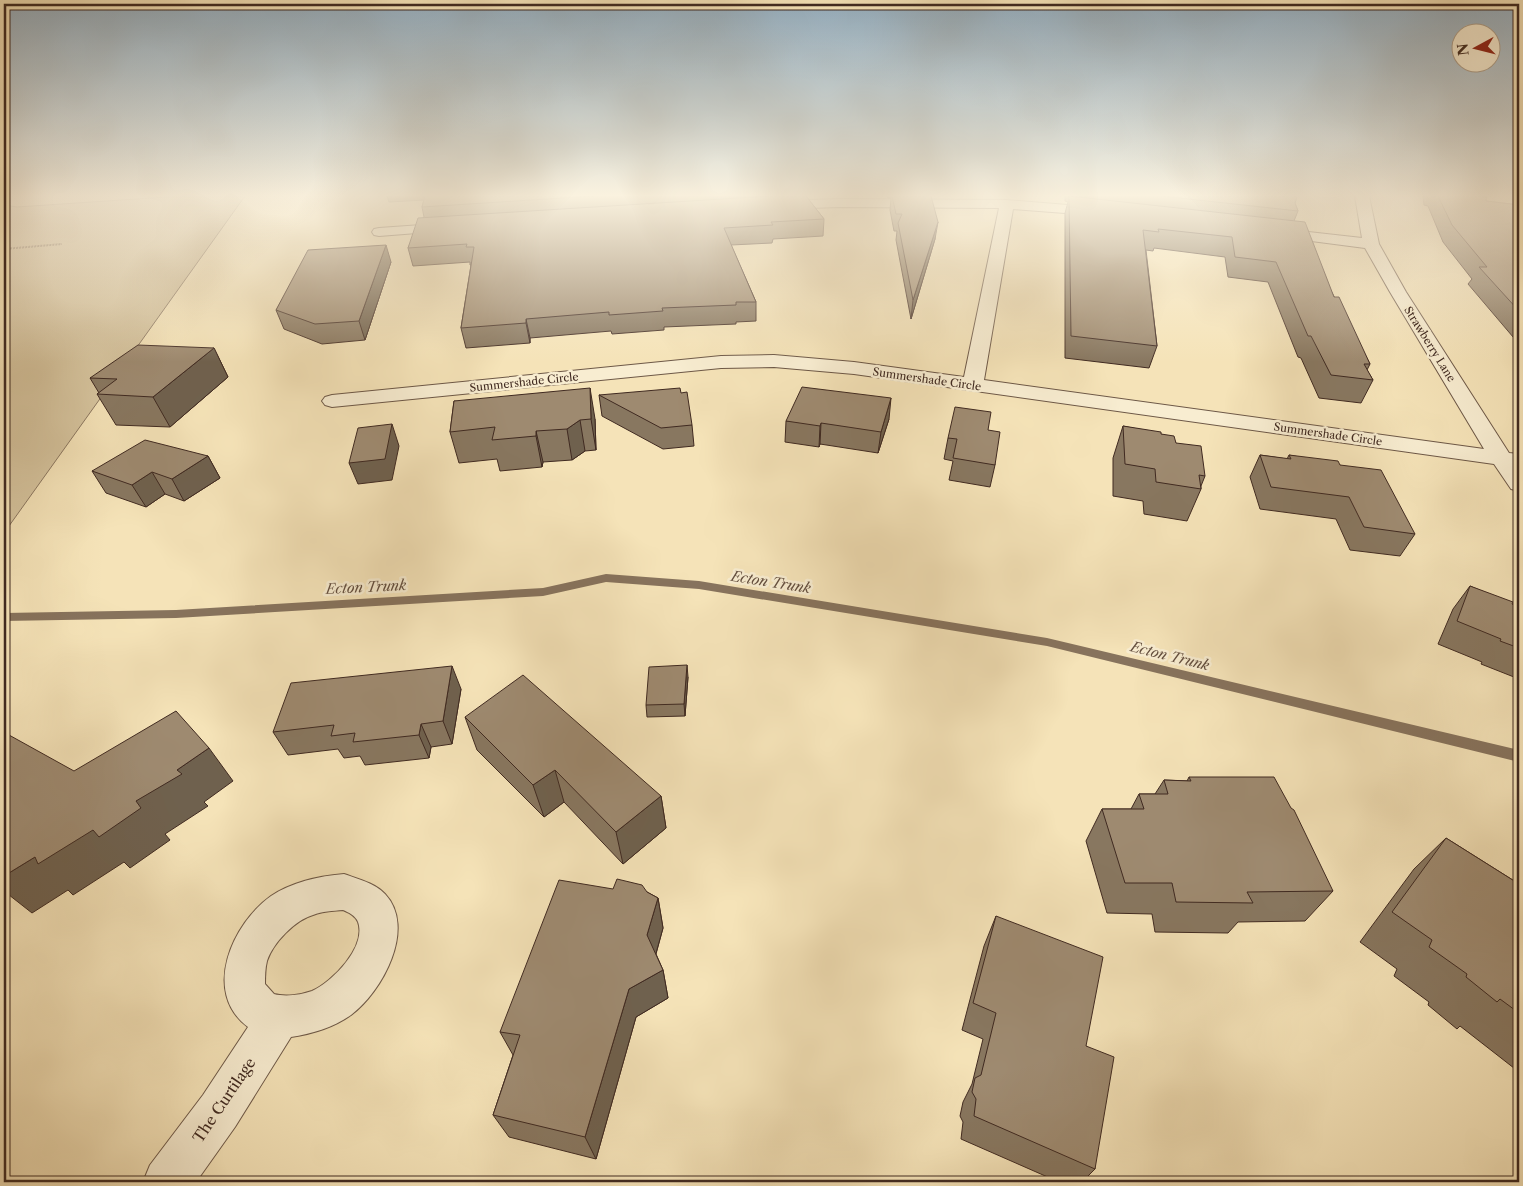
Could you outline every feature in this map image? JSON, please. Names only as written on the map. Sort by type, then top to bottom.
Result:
[{"type":"street","points":[[973,385],[998,251]]},
{"type":"street","name":"Strawberry Lane","points":[[1375,251],[1398,292],[1510,459],[1519,484]]},
{"type":"street","name":"Summershade Circle","points":[[332,401],[721,362],[754,361],[812,364],[1510,459]]},
{"type":"street","name":"The Curtilage","points":[[168,1182],[218,1111],[278,1017]]},
{"type":"shaded area","points":[[4,251],[205,251],[4,533]]},
{"type":"building","points":[[307,251],[384,251],[359,321],[315,324],[276,310]]},
{"type":"building","points":[[473,251],[734,251],[756,302],[736,302],[736,305],[662,308],[663,311],[609,315],[609,312],[526,319],[526,323],[461,328]]},
{"type":"building","points":[[904,251],[929,251],[913,300]]},
{"type":"building","points":[[1070,251],[1146,251],[1157,346],[1071,336]]},
{"type":"building","points":[[1234,251],[1316,251],[1334,297],[1339,297],[1370,364],[1364,364],[1373,380],[1331,375],[1311,336],[1308,336],[1276,262],[1235,257]]},
{"type":"building","points":[[1474,251],[1519,251],[1519,311],[1479,267],[1487,267]]},
{"type":"building","points":[[138,345],[214,348],[153,397],[97,394],[117,379],[90,378]]},
{"type":"building","points":[[802,387],[891,398],[881,432],[821,423],[820,426],[786,421]]},
{"type":"building","points":[[590,388],[591,419],[580,420],[567,429],[536,431],[536,436],[492,440],[495,427],[450,432],[454,401]]},
{"type":"building","points":[[680,388],[681,393],[687,392],[692,425],[661,428],[599,395]]},
{"type":"building","points":[[955,407],[991,412],[988,430],[1000,432],[995,465],[953,458],[957,439],[948,438]]},
{"type":"building","points":[[392,424],[385,459],[349,463],[358,428]]},
{"type":"building","points":[[1123,426],[1161,432],[1161,434],[1174,436],[1176,443],[1201,446],[1205,476],[1199,475],[1201,489],[1156,482],[1155,469],[1125,464]]},
{"type":"building","points":[[145,440],[208,456],[172,479],[152,472],[132,485],[92,471]]},
{"type":"building","points":[[1260,455],[1291,459],[1289,455],[1338,461],[1340,465],[1381,470],[1415,534],[1364,527],[1349,497],[1271,487]]},
{"type":"building","points":[[1470,586],[1513,602],[1512,604],[1519,607],[1519,648],[1457,621]]},
{"type":"building","points":[[687,665],[684,704],[646,705],[649,667]]},
{"type":"building","points":[[452,666],[443,721],[421,724],[419,735],[353,742],[355,733],[331,736],[334,725],[273,732],[291,683]]},
{"type":"building","points":[[523,675],[661,796],[616,832],[555,770],[533,785],[465,717]]},
{"type":"building","points":[[176,711],[209,748],[177,770],[182,774],[136,801],[141,808],[99,837],[93,830],[38,864],[35,857],[4,876],[4,738],[9,735],[74,771]]},
{"type":"building","points":[[1189,777],[1274,777],[1291,808],[1294,810],[1333,891],[1247,892],[1253,903],[1176,902],[1172,883],[1125,883],[1102,809],[1144,809],[1139,794],[1168,794],[1164,780],[1191,781]]},
{"type":"building","points":[[1446,838],[1519,884],[1519,1013],[1500,999],[1497,1002],[1466,977],[1467,974],[1429,947],[1432,940],[1392,912]]},
{"type":"building","points":[[617,879],[642,885],[647,892],[658,898],[647,935],[663,970],[629,989],[585,1137],[493,1115],[520,1035],[500,1032],[559,880],[613,889]]},
{"type":"building","points":[[996,916],[1103,957],[1086,1046],[1114,1057],[1095,1169],[974,1116],[976,1099],[972,1092],[975,1078],[981,1075],[996,1013],[973,1003]]},
{"type":"waterway","name":"Ecton Trunk","points":[[4,617],[176,614],[543,592],[606,578],[699,585],[1047,642],[1519,756]]}]
